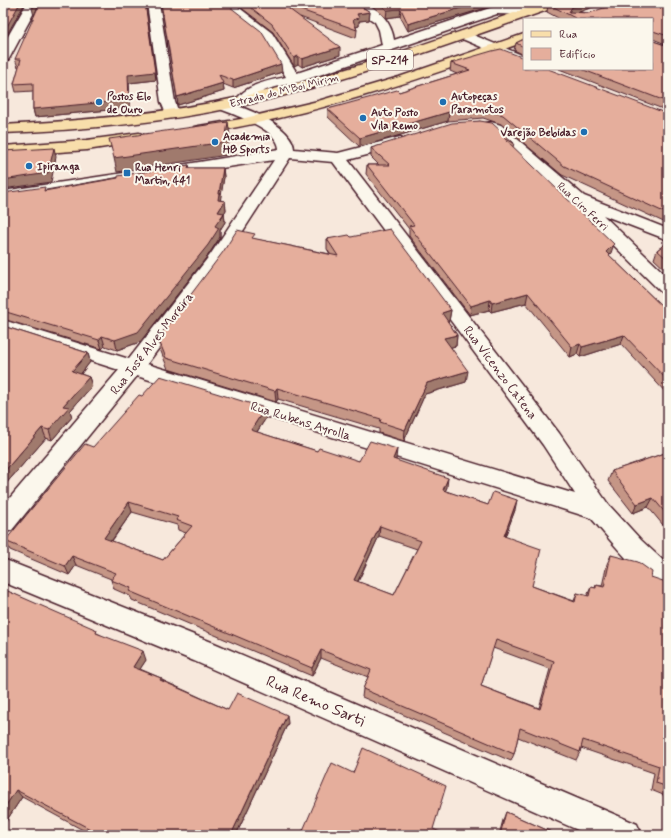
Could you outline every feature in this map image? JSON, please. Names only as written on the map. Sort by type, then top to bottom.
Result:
[{"type":"main road","name":"Estrada do M'Boi Mirim","points":[[3,129],[80,124],[172,113],[242,101],[338,76],[464,35],[554,3]]},
{"type":"main road","name":"Estrada do M'Boi Mirim","points":[[186,132],[258,121],[335,102],[523,38]]},
{"type":"main road","points":[[3,151],[87,145],[156,136]]},
{"type":"street","points":[[3,56],[34,3]]},
{"type":"street","points":[[153,3],[168,102],[172,113]]},
{"type":"street","points":[[225,3],[268,36],[294,79]]},
{"type":"street","points":[[353,3],[368,10],[380,20],[387,29],[388,47]]},
{"type":"street","points":[[482,3],[496,10]]},
{"type":"street","points":[[242,101],[247,95],[263,88],[294,79],[496,10],[532,11]]},
{"type":"street","points":[[464,35],[493,49],[523,61]]},
{"type":"street","points":[[222,105],[258,121],[283,138],[288,146],[286,154]]},
{"type":"street","name":"Rua Ciro Ferri","points":[[476,123],[483,123],[496,128],[574,196],[668,288]]},
{"type":"street","points":[[3,196],[286,154],[338,158],[415,137]]},
{"type":"street","name":"Rua José Alves Moreira","points":[[3,523],[134,367],[217,258],[286,154]]},
{"type":"street","name":"Rua Vicenzo Catena","points":[[338,158],[551,439],[599,511],[632,547],[668,581]]},
{"type":"street","points":[[574,196],[668,235]]},
{"type":"street","name":"Rua Rubens Ayrolla","points":[[3,326],[236,400],[599,511]]},
{"type":"street","name":"Rua Remo Sarti","points":[[3,570],[211,655],[626,835]]},
{"type":"building","points":[[3,3],[20,3],[3,31]]},
{"type":"building","points":[[40,3],[145,3],[155,72],[128,75],[129,100],[33,109],[33,83],[14,84],[21,59],[15,59]]},
{"type":"building","points":[[161,3],[225,3],[261,31],[281,64],[233,80],[219,75],[223,83],[177,97]]},
{"type":"building","points":[[245,3],[281,3],[340,47],[302,59],[298,56],[294,58],[272,24]]},
{"type":"building","points":[[281,3],[356,3],[370,12],[357,14],[359,18],[353,20],[357,30]]},
{"type":"building","points":[[378,3],[477,3],[408,24],[401,9],[387,10]]},
{"type":"building","points":[[584,3],[572,7],[569,12],[589,13],[618,3],[629,7],[638,3],[668,3],[668,36],[653,31],[653,18],[575,18],[548,4]]},
{"type":"building","points":[[523,40],[523,46],[516,43]]},
{"type":"building","points":[[653,41],[668,46],[668,102],[584,70],[653,70]]},
{"type":"building","points":[[501,49],[523,58],[523,70],[551,70],[668,114],[668,214],[564,166],[503,115],[484,109],[449,112],[360,138],[328,109],[397,90],[399,92],[470,70],[451,63]]},
{"type":"building","points":[[480,121],[492,123],[514,143],[504,138],[614,244],[606,252],[668,312],[668,381],[624,335],[582,347],[580,344],[572,347],[528,293],[492,303],[490,300],[471,306],[409,226],[414,225],[367,165],[390,165],[371,148],[452,123]]},
{"type":"building","points":[[228,122],[225,142],[114,158],[109,139]]},
{"type":"building","points":[[54,148],[48,173],[3,180],[3,151]]},
{"type":"building","points":[[189,165],[188,168],[223,168],[218,200],[225,201],[218,212],[224,213],[215,226],[219,228],[208,245],[138,332],[115,340],[102,336],[99,340],[3,311],[3,193],[45,187],[44,191],[118,178],[118,176]]},
{"type":"building","points":[[390,229],[451,310],[442,313],[457,335],[444,338],[468,371],[427,383],[405,430],[380,422],[381,419],[277,388],[275,391],[166,358],[158,338],[223,252],[237,230],[255,234],[252,238],[338,256],[327,239],[349,235],[351,237]]},
{"type":"building","points":[[668,242],[668,260],[657,250]]},
{"type":"building","points":[[3,326],[88,353],[72,371],[89,377],[63,406],[69,407],[49,430],[42,428],[3,473]]},
{"type":"building","points":[[160,376],[265,408],[251,430],[317,451],[319,448],[359,461],[370,441],[397,449],[393,459],[448,478],[443,490],[488,505],[493,492],[517,500],[504,536],[541,549],[532,586],[575,602],[577,593],[589,596],[591,587],[596,588],[596,585],[604,587],[611,555],[638,562],[652,572],[651,577],[666,582],[664,592],[668,594],[668,787],[656,783],[659,766],[583,740],[580,752],[520,728],[514,754],[363,689],[371,670],[321,650],[312,668],[129,591],[131,588],[111,580],[116,573],[72,556],[65,566],[5,541],[85,444],[93,447],[139,395],[142,396]],"holes":[[[129,502],[178,517],[176,520],[192,526],[163,560],[104,538]],[[380,526],[421,541],[394,595],[354,580]],[[496,640],[554,661],[540,709],[481,686]]]},
{"type":"building","points":[[668,452],[668,516],[653,498],[637,504],[612,471]]},
{"type":"building","points":[[3,589],[97,630],[96,633],[143,651],[133,667],[161,678],[160,680],[228,710],[237,693],[287,715],[231,835],[95,835],[96,832],[16,790],[3,810]]},
{"type":"building","points":[[363,748],[446,786],[433,829],[447,835],[301,835],[332,763],[353,773]]},
{"type":"building","points":[[506,812],[558,835],[500,835]]},
{"type":"place","name":"Postos Elo de Ouro","points":[[99,102]]},
{"type":"place","name":"Autopeças Paramotos","points":[[443,102]]},
{"type":"place","name":"Auto Posto Vila Remo","points":[[363,118]]},
{"type":"place","name":"Varejão Bebidas","points":[[584,132]]},
{"type":"place","name":"Academia HB Sports","points":[[215,142]]},
{"type":"place","name":"Ipiranga","points":[[29,166]]},
{"type":"place","name":"Rua Henri Martin, 441","points":[[127,173]]}]
